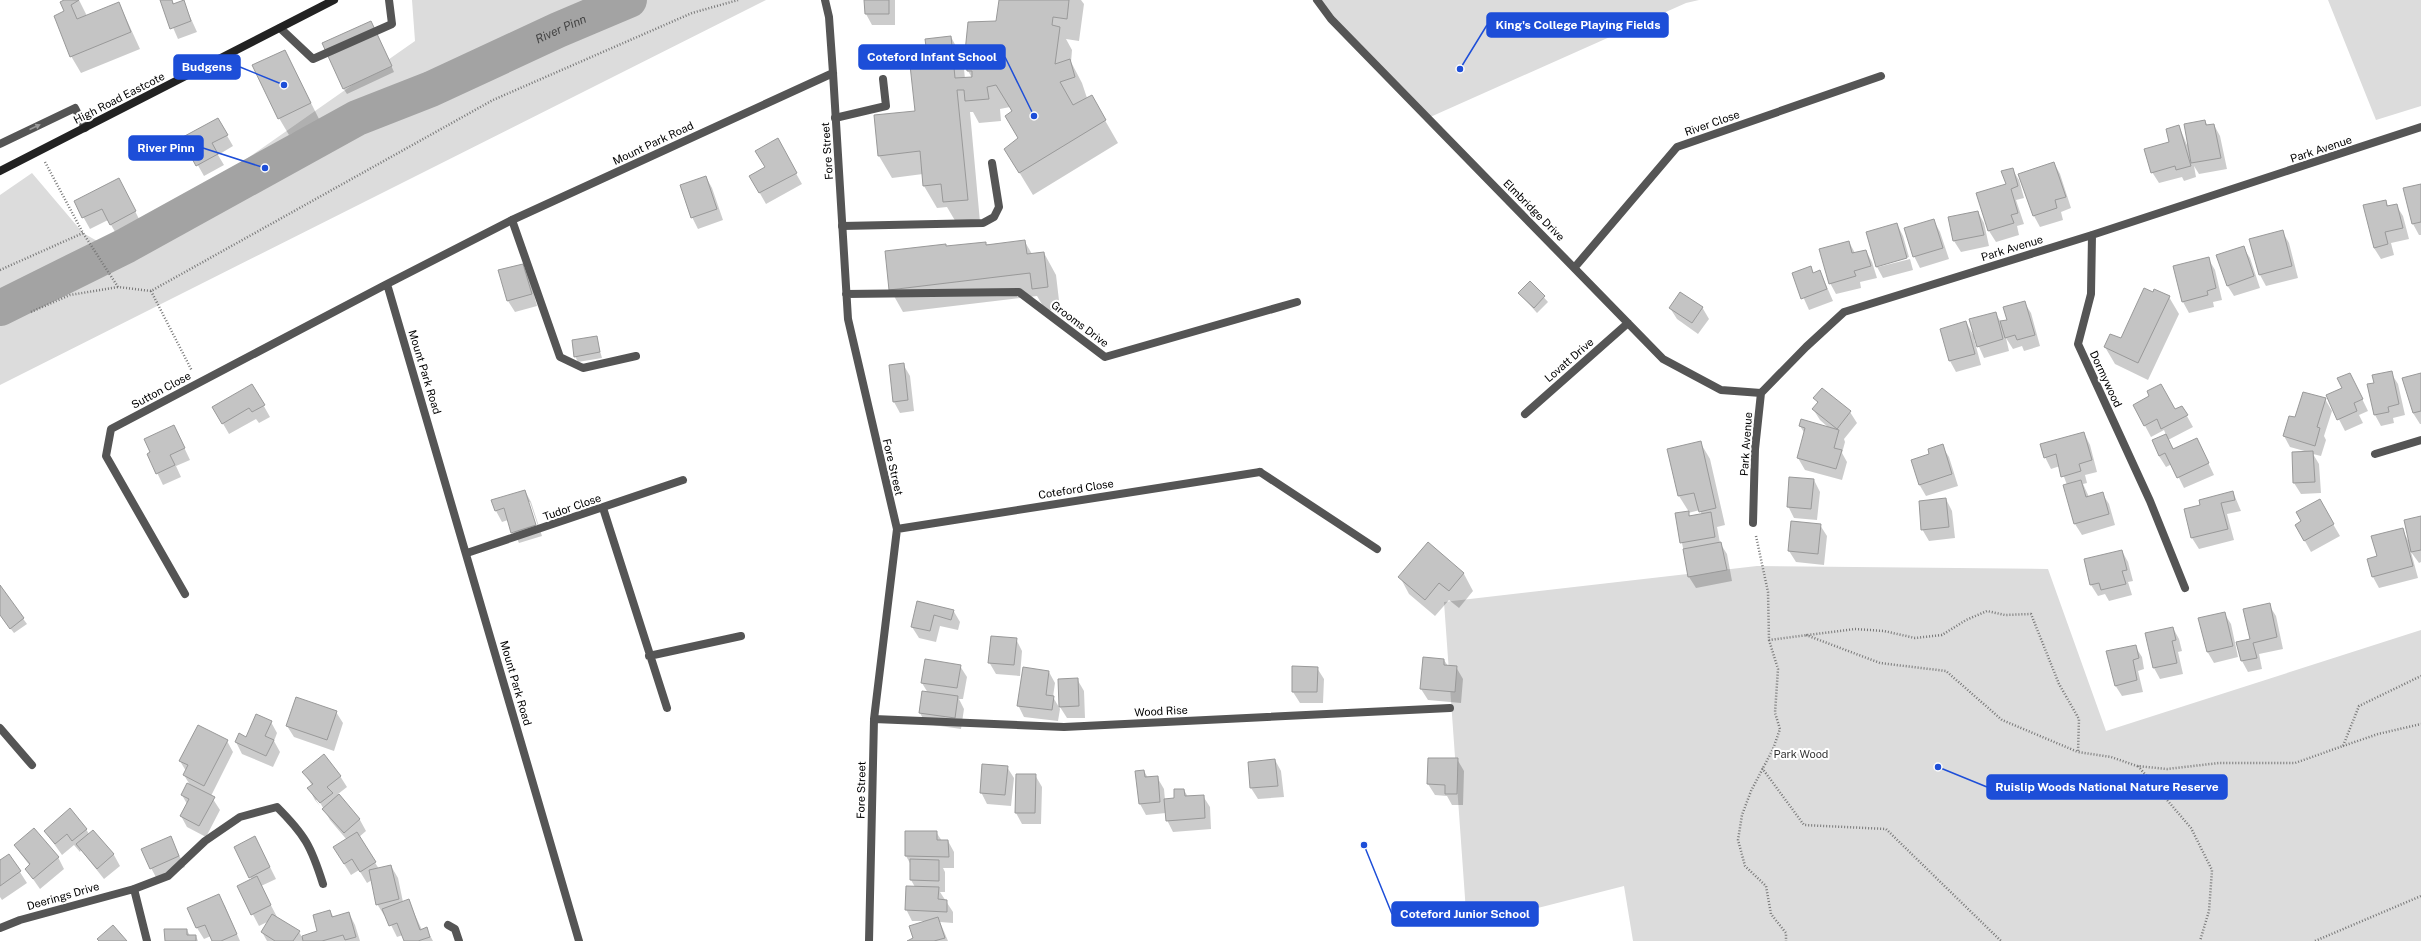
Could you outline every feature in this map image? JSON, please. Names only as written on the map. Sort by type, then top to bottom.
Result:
[{"type":"main road","name":"High Road Eastcote","points":[[0,171],[334,0]]},
{"type":"street","points":[[280,28],[313,59],[392,24],[389,0]]},
{"type":"street","name":"Fore Street","points":[[825,0],[829,17],[848,319],[897,529],[874,719],[869,941]]},
{"type":"street","name":"Elmbridge Drive","points":[[1317,0],[1331,19],[1575,267],[1663,359],[1721,390],[1761,393]]},
{"type":"street","name":"Mount Park Road","points":[[579,941],[387,284],[512,220],[833,73]]},
{"type":"street","name":"River Close","points":[[1575,267],[1677,147],[1881,76]]},
{"type":"street","points":[[836,118],[886,106],[883,79]]},
{"type":"street","points":[[0,144],[75,108],[85,128]]},
{"type":"street","name":"Park Avenue","points":[[1753,523],[1755,449],[1761,393],[1806,347],[1844,312],[2092,235],[2421,128]]},
{"type":"street","points":[[842,226],[983,223],[994,217],[999,207],[992,163]]},
{"type":"street","points":[[512,220],[560,357],[583,368],[636,356]]},
{"type":"street","name":"Dormywood","points":[[2092,235],[2091,294],[2078,344],[2150,501],[2185,588]]},
{"type":"street","name":"Sutton Close","points":[[185,594],[106,456],[111,429],[387,284]]},
{"type":"street","name":"Grooms Drive","points":[[846,294],[1020,292],[1105,358],[1297,302]]},
{"type":"street","name":"Lovatt Drive","points":[[1525,414],[1628,324]]},
{"type":"street","points":[[2376,454],[2421,440]]},
{"type":"street","name":"Coteford Close","points":[[897,529],[1260,472],[1377,549]]},
{"type":"street","name":"Tudor Close","points":[[467,554],[683,480]]},
{"type":"street","points":[[603,508],[649,656],[668,708]]},
{"type":"street","points":[[649,656],[741,636]]},
{"type":"street","name":"Wood Rise","points":[[874,719],[1064,727],[1450,708]]},
{"type":"street","points":[[0,728],[32,765]]},
{"type":"street","name":"Deerings Drive","points":[[0,928],[20,920],[134,890],[168,876],[205,841],[240,817],[277,807],[298,827],[312,851],[323,884]]},
{"type":"street","points":[[134,890],[147,941]]},
{"type":"street","points":[[448,925],[455,930],[459,941]]},
{"type":"path","points":[[32,312],[70,296],[118,287],[151,291],[493,100],[692,13],[738,0]]},
{"type":"path","points":[[39,151],[83,233],[118,287]]},
{"type":"path","points":[[0,270],[83,233]]},
{"type":"path","points":[[151,291],[198,382]]},
{"type":"path","points":[[1753,523],[1768,592],[1769,640],[1778,669],[1775,713],[1780,729],[1773,749],[1762,768],[1742,815],[1738,840],[1745,866],[1766,886],[1771,914],[1786,933],[1786,941]]},
{"type":"path","points":[[1769,640],[1855,629],[1884,631],[1914,638],[1942,635],[1966,620],[1987,611],[2005,615],[2031,614],[2059,684],[2079,719],[2078,752]]},
{"type":"path","points":[[1806,635],[1880,663],[1946,671],[2002,720],[2078,752],[2111,757],[2137,766],[2166,769],[2219,763],[2295,763],[2378,734],[2421,724]]},
{"type":"path","points":[[2343,746],[2359,706],[2421,676]]},
{"type":"path","points":[[2137,766],[2191,828],[2212,870],[2209,911],[2200,941]]},
{"type":"path","points":[[1762,768],[1804,825],[1886,829],[2001,941]]},
{"type":"path","points":[[2316,941],[2421,896]]},
{"type":"green space","points":[[412,0],[766,0],[0,385],[0,195],[32,173],[83,233],[115,251],[415,41]]},
{"type":"green space","points":[[1317,0],[1699,0],[1686,3],[1428,118]]},
{"type":"green space","points":[[2328,0],[2421,0],[2421,106],[2376,120]]},
{"type":"green space","name":"Park Wood","points":[[1757,566],[2048,569],[2106,731],[2421,630],[2421,941],[1633,941],[1624,886],[1467,926],[1444,602]]},
{"type":"building","points":[[64,0],[79,0],[71,5],[77,19],[119,2],[131,32],[70,57],[54,16],[64,11],[60,2]]},
{"type":"building","points":[[160,0],[172,0],[173,4],[184,0],[191,21],[170,29]]},
{"type":"building","points":[[864,0],[889,0],[889,14],[865,14]]},
{"type":"building","points":[[999,0],[1069,0],[1067,19],[1053,17],[1052,25],[1060,27],[1055,64],[1070,59],[1075,77],[1060,82],[1073,105],[1092,95],[1106,120],[1019,173],[1004,149],[1018,138],[1005,116],[1012,111],[996,85],[987,87],[989,99],[965,101],[964,90],[957,90],[968,200],[943,202],[941,184],[923,186],[920,151],[878,156],[874,115],[915,111],[909,56],[927,54],[925,39],[951,36],[955,78],[972,77],[972,71],[967,71],[965,52],[968,22],[996,21]]},
{"type":"building","points":[[371,21],[392,66],[343,89],[322,43]]},
{"type":"building","points":[[285,50],[311,103],[278,119],[252,65]]},
{"type":"building","points":[[218,118],[228,135],[212,143],[218,154],[196,166],[181,138]]},
{"type":"building","points":[[2205,120],[2206,125],[2214,124],[2221,158],[2191,163],[2184,124]]},
{"type":"building","points":[[2179,125],[2191,166],[2176,170],[2175,166],[2151,173],[2144,149],[2169,142],[2166,129]]},
{"type":"building","points":[[778,138],[797,173],[759,193],[749,176],[765,167],[755,151]]},
{"type":"building","points":[[2054,162],[2066,197],[2055,200],[2057,208],[2033,216],[2018,174]]},
{"type":"building","points":[[2013,168],[2018,186],[2011,189],[2018,213],[2011,215],[2014,223],[1988,231],[1976,193],[2006,184],[2001,171]]},
{"type":"building","points":[[706,176],[717,209],[691,218],[680,185]]},
{"type":"building","points":[[119,178],[136,211],[110,225],[102,209],[82,218],[74,201]]},
{"type":"building","points":[[2421,184],[2421,222],[2412,224],[2403,188]]},
{"type":"building","points":[[2386,200],[2387,206],[2397,204],[2403,228],[2385,232],[2388,244],[2374,248],[2363,205]]},
{"type":"building","points":[[1978,211],[1984,235],[1953,241],[1948,217]]},
{"type":"building","points":[[1934,219],[1943,248],[1913,257],[1904,228]]},
{"type":"building","points":[[1897,223],[1907,258],[1876,267],[1866,232]]},
{"type":"building","points":[[2283,230],[2292,266],[2259,275],[2249,239]]},
{"type":"building","points":[[1025,240],[1027,254],[1044,252],[1048,287],[1032,289],[1030,273],[889,290],[885,251],[946,244],[946,246],[986,242],[986,245]]},
{"type":"building","points":[[1849,241],[1852,253],[1866,250],[1871,266],[1854,271],[1856,276],[1829,284],[1819,249]]},
{"type":"building","points":[[2244,246],[2254,276],[2227,286],[2216,255]]},
{"type":"building","points":[[2209,257],[2216,288],[2207,291],[2208,295],[2182,302],[2173,266]]},
{"type":"building","points":[[523,264],[532,294],[507,301],[498,270]]},
{"type":"building","points":[[1811,266],[1813,273],[1820,270],[1827,289],[1801,299],[1792,273]]},
{"type":"building","points":[[1530,281],[1545,296],[1534,308],[1518,293]]},
{"type":"building","points":[[2144,288],[2153,292],[2154,289],[2170,296],[2138,363],[2104,347],[2110,334],[2121,338]]},
{"type":"building","points":[[1680,292],[1703,307],[1692,323],[1669,308]]},
{"type":"building","points":[[2025,301],[2035,335],[2017,340],[2015,335],[2005,338],[2000,321],[2007,320],[2003,307]]},
{"type":"building","points":[[1996,312],[2003,339],[1977,347],[1969,319]]},
{"type":"building","points":[[1966,321],[1975,354],[1949,361],[1940,329]]},
{"type":"building","points":[[597,336],[600,352],[574,357],[572,340]]},
{"type":"building","points":[[904,363],[908,400],[893,402],[889,365]]},
{"type":"building","points":[[2392,371],[2399,404],[2388,407],[2389,412],[2374,415],[2367,384],[2374,383],[2372,375]]},
{"type":"building","points":[[2350,373],[2363,399],[2354,403],[2357,411],[2337,420],[2326,395],[2342,388],[2337,378]]},
{"type":"building","points":[[2421,373],[2421,411],[2413,413],[2402,378]]},
{"type":"building","points":[[252,384],[265,405],[252,412],[249,408],[222,424],[212,407]]},
{"type":"building","points":[[2161,384],[2175,409],[2182,406],[2188,415],[2161,429],[2157,419],[2144,426],[2133,405],[2149,396],[2147,391]]},
{"type":"building","points":[[1822,388],[1851,411],[1837,429],[1812,409],[1818,402],[1813,398]]},
{"type":"building","points":[[2303,392],[2326,398],[2317,427],[2320,428],[2315,446],[2283,436],[2289,416],[2295,417]]},
{"type":"building","points":[[1801,419],[1839,430],[1834,448],[1842,450],[1836,469],[1797,458],[1805,428],[1799,426]]},
{"type":"building","points":[[174,425],[185,448],[170,455],[175,465],[156,474],[147,454],[150,452],[144,439]]},
{"type":"building","points":[[2084,432],[2092,460],[2079,464],[2081,471],[2061,477],[2056,454],[2044,458],[2040,444]]},
{"type":"building","points":[[2166,434],[2173,449],[2197,438],[2209,463],[2177,478],[2165,453],[2159,456],[2152,440]]},
{"type":"building","points":[[1701,441],[1716,508],[1699,512],[1694,493],[1678,496],[1667,449]]},
{"type":"building","points":[[1943,444],[1952,474],[1919,485],[1911,460],[1929,454],[1928,449]]},
{"type":"building","points":[[2313,451],[2315,482],[2293,483],[2292,452]]},
{"type":"building","points":[[1789,477],[1814,479],[1811,509],[1787,507]]},
{"type":"building","points":[[2081,480],[2086,497],[2103,492],[2109,514],[2074,524],[2063,485]]},
{"type":"building","points":[[525,490],[536,525],[511,533],[504,508],[495,511],[491,500]]},
{"type":"building","points":[[2233,491],[2235,500],[2221,503],[2228,529],[2191,538],[2184,509],[2200,505],[2199,500]]},
{"type":"building","points":[[1946,498],[1949,527],[1921,530],[1919,501]]},
{"type":"building","points":[[2320,499],[2334,524],[2304,541],[2295,525],[2301,521],[2296,512]]},
{"type":"building","points":[[1689,511],[1689,516],[1711,512],[1715,537],[1680,543],[1675,513]]},
{"type":"building","points":[[2421,516],[2421,550],[2411,552],[2404,520]]},
{"type":"building","points":[[1791,521],[1821,524],[1818,554],[1788,551]]},
{"type":"building","points":[[2403,528],[2413,566],[2372,577],[2367,559],[2377,556],[2371,536]]},
{"type":"building","points":[[1428,542],[1464,573],[1449,591],[1439,583],[1425,600],[1398,577]]},
{"type":"building","points":[[1721,542],[1727,570],[1688,577],[1683,549]]},
{"type":"building","points":[[2122,550],[2127,570],[2122,571],[2126,584],[2101,590],[2099,583],[2090,585],[2084,559]]},
{"type":"building","points":[[0,585],[24,618],[10,629],[0,615]]},
{"type":"building","points":[[917,601],[954,610],[951,620],[934,615],[930,631],[911,627]]},
{"type":"building","points":[[2270,603],[2277,637],[2253,643],[2257,658],[2241,661],[2236,642],[2250,639],[2243,609]]},
{"type":"building","points":[[2225,612],[2233,646],[2207,652],[2198,618]]},
{"type":"building","points":[[2173,627],[2176,640],[2172,641],[2177,663],[2153,668],[2145,633]]},
{"type":"building","points":[[991,636],[1017,638],[1014,665],[988,663]]},
{"type":"building","points":[[2136,645],[2139,658],[2133,660],[2137,680],[2115,686],[2106,651]]},
{"type":"building","points":[[1423,657],[1444,659],[1444,665],[1457,666],[1455,692],[1420,689]]},
{"type":"building","points":[[925,659],[961,665],[957,688],[921,683]]},
{"type":"building","points":[[1292,666],[1318,667],[1317,692],[1292,692]]},
{"type":"building","points":[[1023,667],[1049,671],[1046,695],[1054,696],[1052,710],[1017,706]]},
{"type":"building","points":[[1078,678],[1079,706],[1059,707],[1058,679]]},
{"type":"building","points":[[922,691],[958,696],[955,718],[919,713]]},
{"type":"building","points":[[296,697],[337,711],[327,740],[286,726]]},
{"type":"building","points":[[256,714],[272,721],[265,736],[274,740],[266,756],[235,742],[239,733],[246,737]]},
{"type":"building","points":[[198,725],[228,740],[204,786],[183,775],[188,765],[179,761]]},
{"type":"building","points":[[324,754],[341,776],[327,787],[333,793],[320,803],[307,788],[313,784],[302,772]]},
{"type":"building","points":[[1428,758],[1458,758],[1457,794],[1445,794],[1445,785],[1427,784]]},
{"type":"building","points":[[1275,759],[1278,786],[1250,788],[1248,762]]},
{"type":"building","points":[[982,764],[1008,766],[1005,795],[980,793]]},
{"type":"building","points":[[1144,770],[1145,777],[1158,776],[1160,802],[1139,804],[1135,771]]},
{"type":"building","points":[[1016,774],[1036,774],[1035,813],[1015,813]]},
{"type":"building","points":[[187,783],[215,797],[199,826],[180,816],[189,799],[181,795]]},
{"type":"building","points":[[1174,789],[1184,789],[1185,796],[1204,795],[1205,818],[1166,821],[1164,799],[1174,798]]},
{"type":"building","points":[[339,794],[360,819],[344,833],[322,809]]},
{"type":"building","points":[[70,808],[87,829],[72,841],[67,834],[55,844],[44,831]]},
{"type":"building","points":[[34,828],[59,857],[33,879],[25,869],[30,864],[14,845]]},
{"type":"building","points":[[93,830],[114,854],[97,869],[76,844]]},
{"type":"building","points":[[905,831],[937,831],[937,840],[948,840],[949,857],[905,856]]},
{"type":"building","points":[[357,832],[376,862],[360,872],[352,859],[344,864],[333,847]]},
{"type":"building","points":[[171,836],[179,856],[150,869],[141,849]]},
{"type":"building","points":[[255,836],[270,867],[249,878],[234,847]]},
{"type":"building","points":[[9,854],[21,871],[0,886],[0,860]]},
{"type":"building","points":[[910,859],[939,860],[939,881],[910,880]]},
{"type":"building","points":[[391,865],[399,899],[376,905],[369,870]]},
{"type":"building","points":[[257,876],[271,905],[251,915],[237,886]]},
{"type":"building","points":[[906,886],[939,887],[938,899],[947,900],[947,912],[905,910]]},
{"type":"building","points":[[219,894],[237,934],[221,941],[212,941],[205,925],[196,928],[187,908]]},
{"type":"building","points":[[409,899],[420,930],[427,927],[430,937],[418,941],[404,941],[397,923],[389,926],[382,909]]},
{"type":"building","points":[[330,910],[332,917],[349,912],[356,937],[345,940],[343,935],[322,941],[303,941],[302,936],[317,931],[313,915]]},
{"type":"building","points":[[272,914],[300,931],[293,941],[275,941],[261,932]]},
{"type":"building","points":[[938,917],[945,938],[934,941],[907,941],[913,938],[909,926]]},
{"type":"building","points":[[113,925],[127,941],[99,941],[97,939]]},
{"type":"building","points":[[164,929],[187,929],[187,935],[196,935],[196,941],[165,941]]},
{"type":"waterway","name":"River Pinn","points":[[0,308],[127,245],[357,118],[431,89],[558,30],[629,0]]},
{"type":"place","name":"King's College Playing Fields","points":[[1460,69]]},
{"type":"place","name":"Budgens","points":[[284,85]]},
{"type":"place","name":"Coteford Infant School","points":[[1034,116]]},
{"type":"place","name":"River Pinn","points":[[265,168]]},
{"type":"place","name":"Ruislip Woods National Nature Reserve","points":[[1938,767]]},
{"type":"place","name":"Coteford Junior School","points":[[1364,845]]}]
